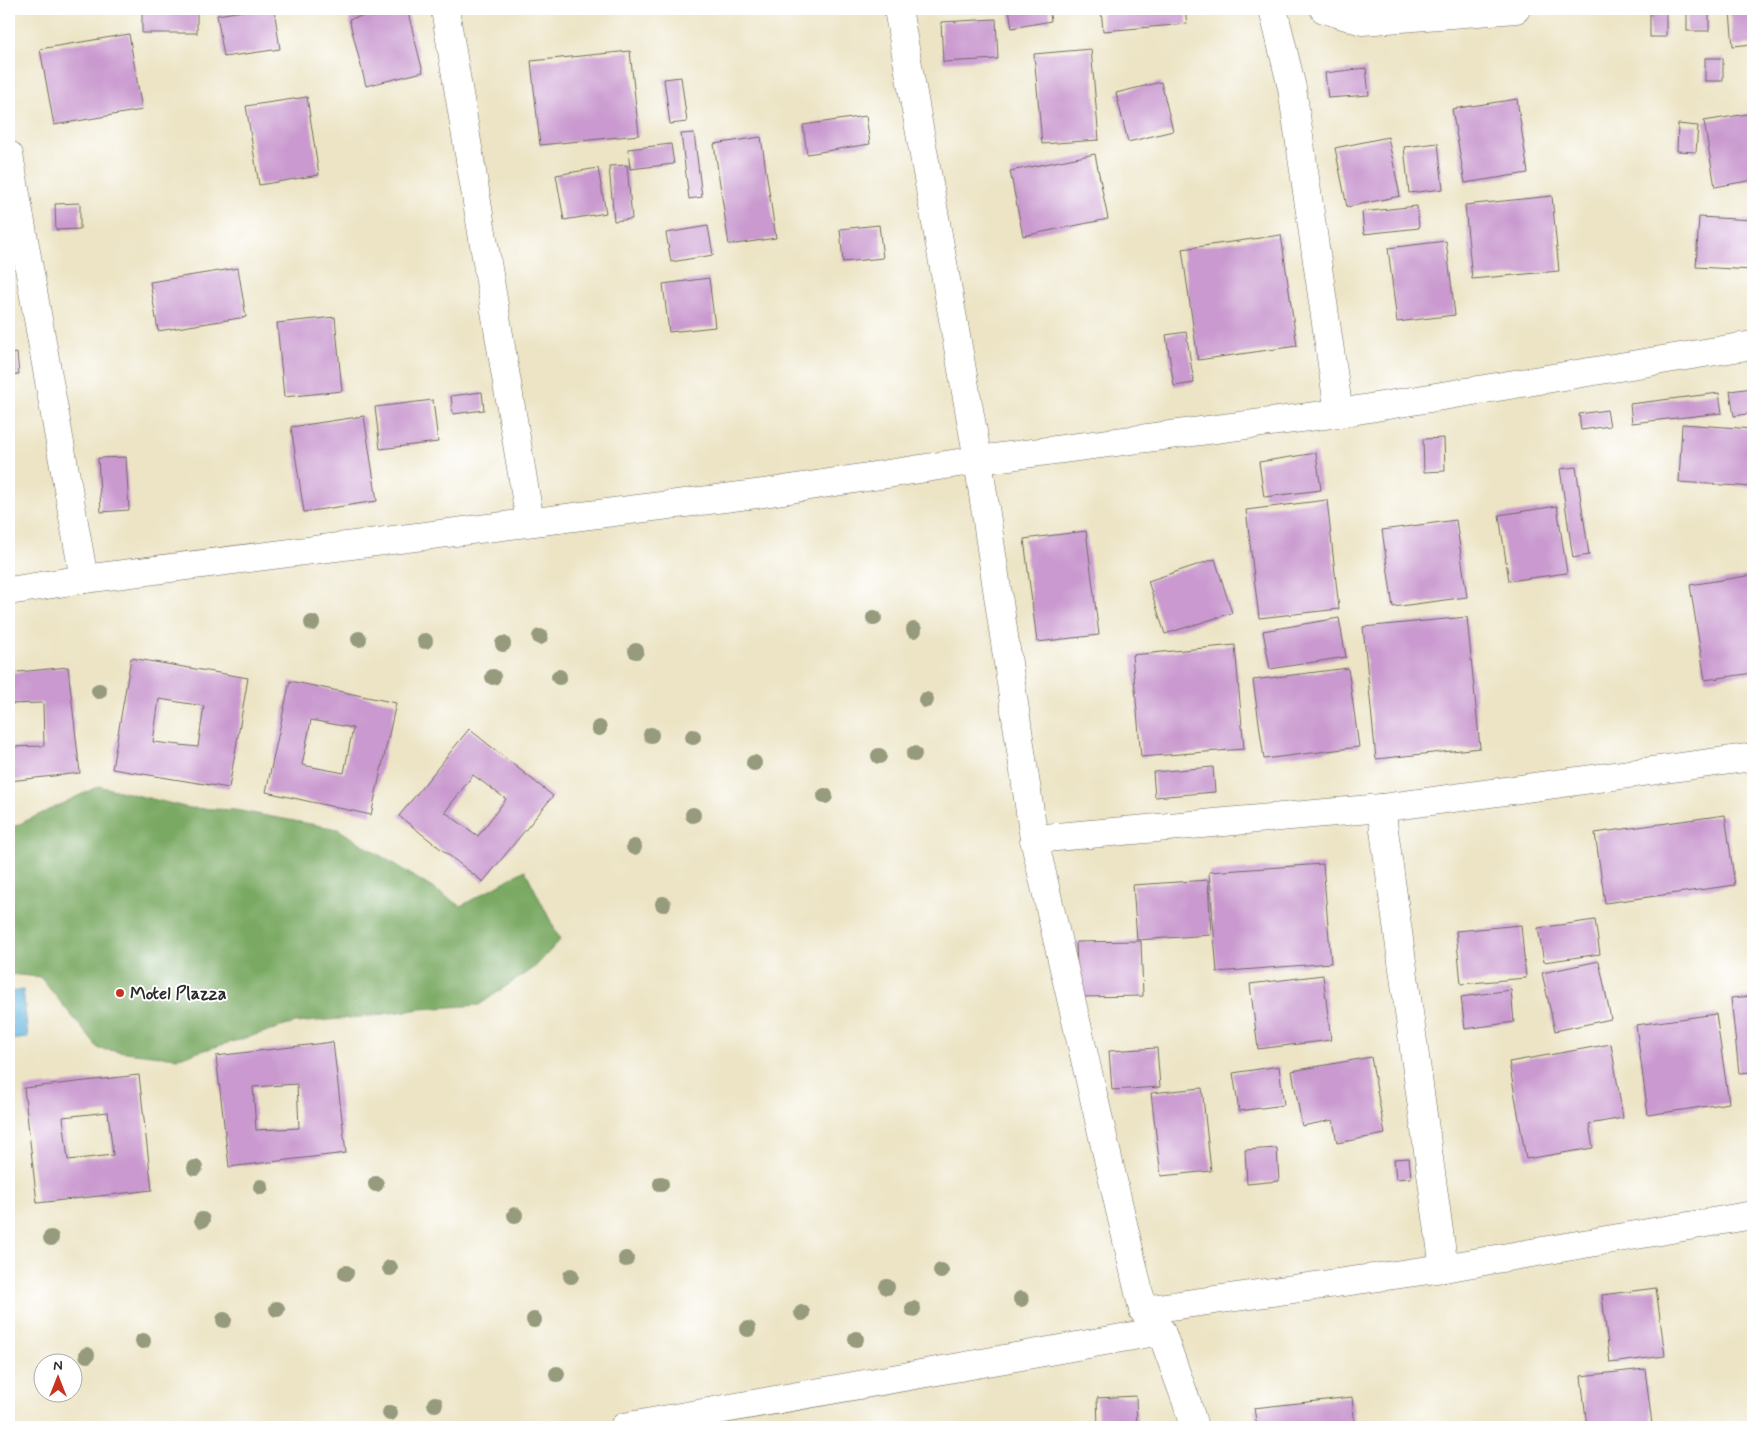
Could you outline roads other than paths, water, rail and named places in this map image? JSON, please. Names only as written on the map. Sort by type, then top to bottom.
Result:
[{"type":"street","points":[[445,9],[530,522]]},
{"type":"street","points":[[898,9],[978,460],[1034,839],[1143,1310],[1161,1332],[1194,1427]]},
{"type":"street","points":[[1273,9],[1292,88],[1339,413]]},
{"type":"street","points":[[1324,9],[1362,21],[1516,9]]},
{"type":"street","points":[[9,155],[84,579]]},
{"type":"street","points":[[9,591],[84,579],[764,493],[978,460],[1339,413],[1753,345]]},
{"type":"street","points":[[1034,839],[1382,808],[1753,757]]},
{"type":"street","points":[[1382,808],[1444,1268]]},
{"type":"street","points":[[1143,1310],[1444,1268],[1753,1216]]},
{"type":"street","points":[[624,1427],[1161,1332]]},
{"type":"water","points":[[23,990],[28,1038],[9,1040],[9,992]]},
{"type":"place","name":"Motel Plazza","points":[[120,993]]}]
